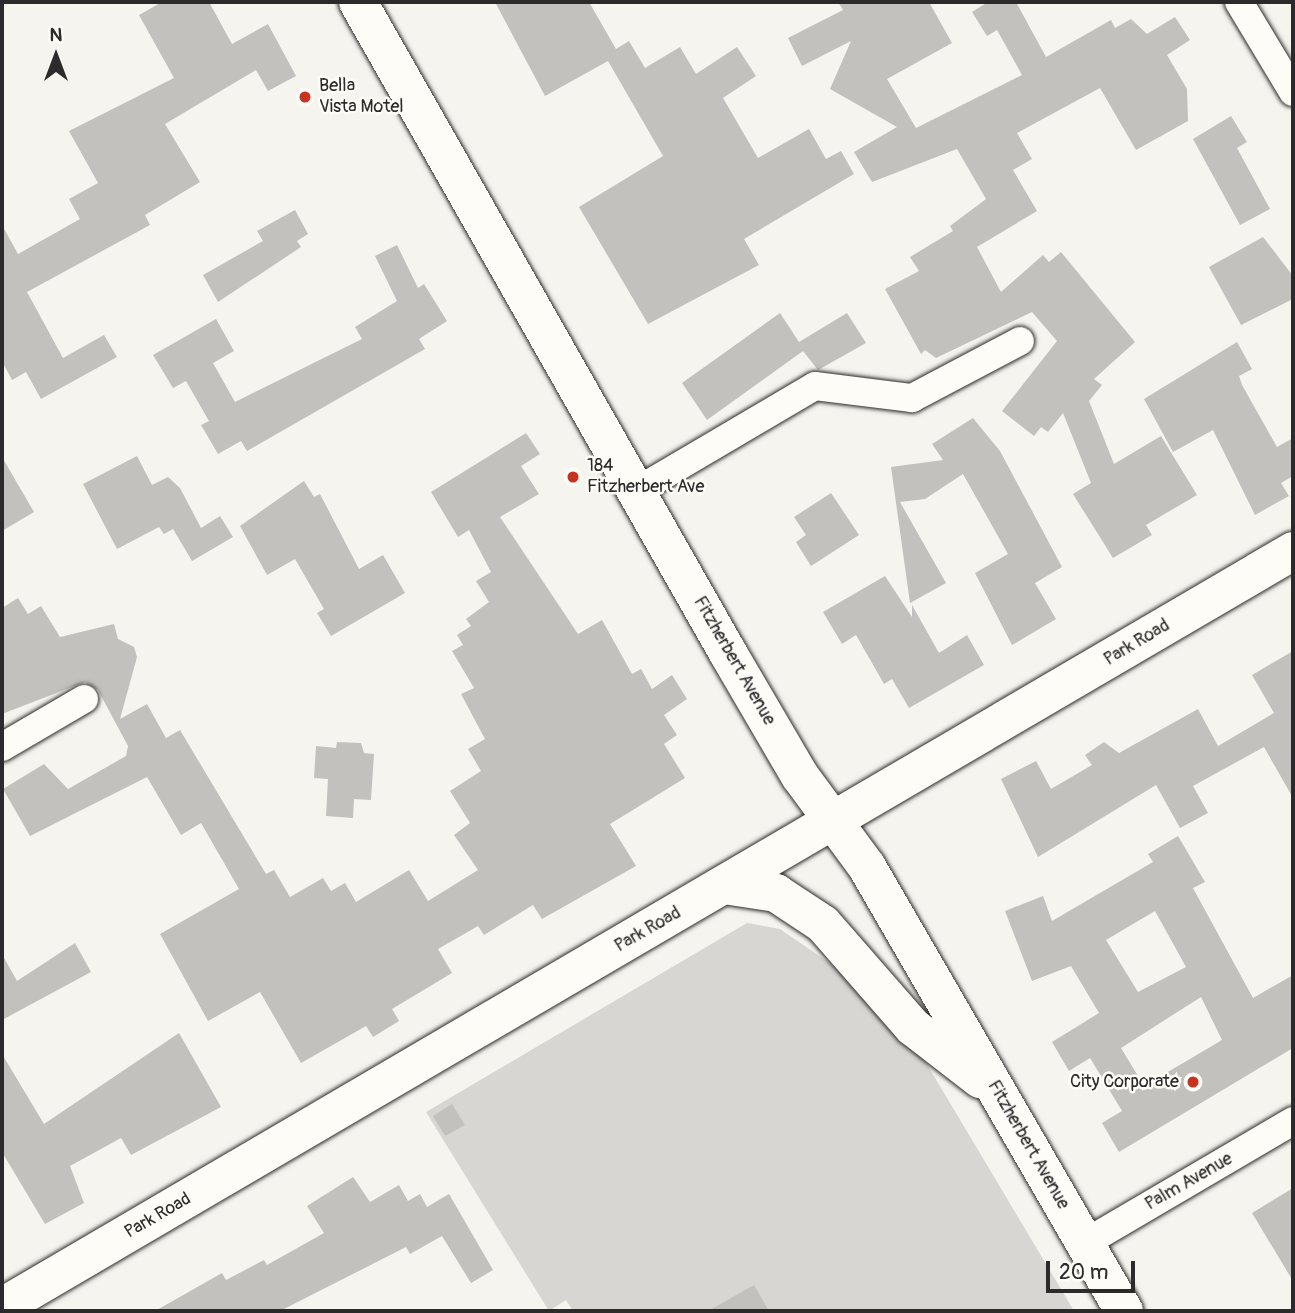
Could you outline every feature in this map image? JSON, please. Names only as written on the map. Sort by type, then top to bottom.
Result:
[{"type":"main road","name":"Fitzherbert Avenue","points":[[358,2],[640,489],[728,653],[833,823],[867,867],[1124,1311]]},
{"type":"main road","name":"Park Road","points":[[4,1301],[833,823],[1293,551]]},
{"type":"main road","points":[[724,885],[776,893],[814,918],[913,1027],[996,1091]]},
{"type":"street","points":[[1239,2],[1293,92]]},
{"type":"street","points":[[640,489],[815,386],[912,398],[1020,341]]},
{"type":"street","points":[[2,747],[84,699]]},
{"type":"street","name":"Palm Avenue","points":[[1085,1244],[1293,1121]]},
{"type":"shaded area","points":[[747,923],[780,929],[854,980],[922,1056],[1074,1311],[573,1311],[566,1300],[549,1311],[426,1112]]},
{"type":"building","points":[[162,2],[209,2],[232,44],[268,24],[296,76],[268,91],[256,70],[165,124],[200,182],[145,215],[150,225],[27,292],[63,358],[104,335],[117,357],[41,399],[26,372],[12,380],[2,361],[2,225],[18,254],[80,219],[69,199],[98,183],[69,131],[174,78],[139,15]]},
{"type":"building","points":[[495,2],[589,2],[616,49],[629,41],[645,68],[680,47],[696,74],[737,47],[756,76],[723,98],[758,158],[809,129],[826,159],[841,151],[854,174],[744,239],[759,265],[648,324],[579,207],[663,156],[608,61],[545,96]]},
{"type":"building","points":[[838,2],[929,2],[952,43],[887,79],[916,128],[1022,75],[997,30],[987,36],[972,12],[988,2],[1016,2],[1046,57],[1111,20],[1115,28],[1131,19],[1147,34],[1175,17],[1190,40],[1167,55],[1187,89],[1188,121],[1136,150],[1100,88],[1017,133],[1032,159],[1013,170],[1037,211],[977,247],[1001,292],[1043,255],[1049,262],[1061,252],[1135,342],[1094,379],[1102,385],[1089,401],[1114,464],[1161,436],[1197,495],[1146,525],[1152,535],[1113,558],[1073,494],[1091,483],[1063,413],[1048,432],[1041,427],[1034,436],[1002,411],[1057,341],[1032,312],[936,358],[925,350],[921,354],[885,289],[919,271],[910,257],[953,231],[950,226],[986,199],[957,149],[872,182],[854,152],[897,127],[830,89],[851,41],[802,66],[788,38],[843,10]]},
{"type":"building","points":[[1231,116],[1247,142],[1237,148],[1270,209],[1240,225],[1193,139]]},
{"type":"building","points":[[295,210],[308,234],[297,241],[301,247],[218,302],[203,275],[263,241],[257,231]]},
{"type":"building","points":[[1263,237],[1293,276],[1293,299],[1241,325],[1209,267]]},
{"type":"building","points":[[397,245],[418,288],[424,284],[447,321],[419,339],[425,349],[247,451],[241,441],[218,454],[201,425],[209,421],[186,381],[173,388],[153,355],[216,319],[234,351],[213,363],[235,402],[362,339],[355,327],[397,301],[375,256]]},
{"type":"building","points":[[780,313],[799,342],[847,313],[866,343],[818,370],[803,351],[707,420],[682,383]]},
{"type":"building","points":[[1237,342],[1252,369],[1239,376],[1242,385],[1277,447],[1293,438],[1293,476],[1281,483],[1289,496],[1255,515],[1213,430],[1173,452],[1144,399]]},
{"type":"building","points":[[973,418],[1000,451],[1062,567],[1035,583],[1056,619],[1012,645],[975,573],[1008,554],[963,474],[925,499],[900,502],[946,583],[910,603],[891,467],[943,460],[932,444]]},
{"type":"building","points":[[526,433],[540,454],[521,466],[539,494],[500,517],[578,634],[602,620],[632,674],[641,669],[652,689],[672,675],[687,699],[664,715],[677,735],[664,744],[685,778],[610,824],[636,866],[542,919],[533,905],[484,935],[478,926],[438,949],[452,973],[392,1009],[399,1021],[373,1037],[366,1026],[301,1063],[260,992],[208,1021],[160,934],[239,889],[201,823],[181,835],[147,777],[30,836],[3,789],[44,764],[68,789],[126,756],[128,746],[98,690],[85,682],[2,714],[2,608],[18,598],[28,614],[41,606],[60,637],[114,624],[118,639],[134,647],[137,657],[120,719],[147,704],[166,738],[180,730],[266,874],[274,870],[290,897],[323,878],[331,891],[345,883],[356,902],[409,870],[428,901],[478,870],[454,835],[470,823],[450,791],[481,771],[468,749],[485,739],[461,694],[474,688],[452,651],[463,645],[457,635],[471,626],[466,619],[489,602],[476,581],[491,572],[469,530],[458,537],[431,492]]},
{"type":"building","points":[[137,456],[152,485],[168,477],[180,488],[201,528],[220,516],[233,537],[192,561],[173,529],[164,534],[159,527],[117,549],[83,484]]},
{"type":"building","points":[[2,457],[34,512],[2,531]]},
{"type":"building","points":[[304,481],[314,497],[320,494],[359,569],[383,555],[405,593],[331,636],[317,613],[324,609],[295,559],[267,575],[240,526]]},
{"type":"building","points":[[831,493],[859,535],[811,566],[796,542],[806,535],[794,517]]},
{"type":"building","points":[[885,576],[912,617],[912,605],[939,653],[967,635],[984,665],[909,708],[892,679],[884,684],[856,635],[842,644],[823,612]]},
{"type":"building","points":[[1293,651],[1293,798],[1264,747],[1193,786],[1208,813],[1180,828],[1156,785],[1038,857],[1001,779],[1036,761],[1051,789],[1092,765],[1085,755],[1104,742],[1119,753],[1198,709],[1218,746],[1274,713],[1252,675]]},
{"type":"building","points":[[337,742],[361,743],[364,753],[374,754],[371,800],[354,799],[353,818],[326,816],[328,779],[314,778],[316,746],[336,748]]},
{"type":"building","points":[[1178,836],[1205,882],[1193,888],[1253,998],[1293,975],[1293,1048],[1119,1152],[1102,1123],[1122,1111],[1090,1058],[1069,1071],[1052,1042],[1099,1013],[1071,966],[1032,981],[1005,911],[1043,896],[1052,921],[1153,862],[1148,854]],"holes":[[[1155,911],[1186,967],[1138,992],[1106,940]],[[1201,997],[1222,1040],[1144,1086],[1121,1048]]]},
{"type":"building","points":[[75,943],[91,972],[2,1020],[2,954],[17,981]]},
{"type":"building","points":[[179,1033],[221,1107],[131,1155],[121,1138],[70,1166],[84,1203],[45,1224],[2,1152],[2,1054],[44,1124]]},
{"type":"building","points":[[452,1104],[465,1125],[445,1136],[433,1116]]},
{"type":"building","points":[[353,1177],[370,1202],[399,1185],[408,1201],[420,1194],[427,1207],[449,1194],[493,1270],[471,1283],[442,1236],[410,1254],[406,1247],[280,1311],[155,1311],[222,1273],[226,1280],[264,1260],[267,1265],[324,1233],[307,1206]]},
{"type":"building","points":[[1293,1188],[1293,1281],[1252,1213]]},
{"type":"building","points":[[754,1285],[769,1311],[708,1311]]},
{"type":"place","name":"Bella Vista Motel","points":[[305,97]]},
{"type":"place","name":"184 Fitzherbert Ave","points":[[573,477]]},
{"type":"place","name":"City Corporate","points":[[1193,1082]]}]
